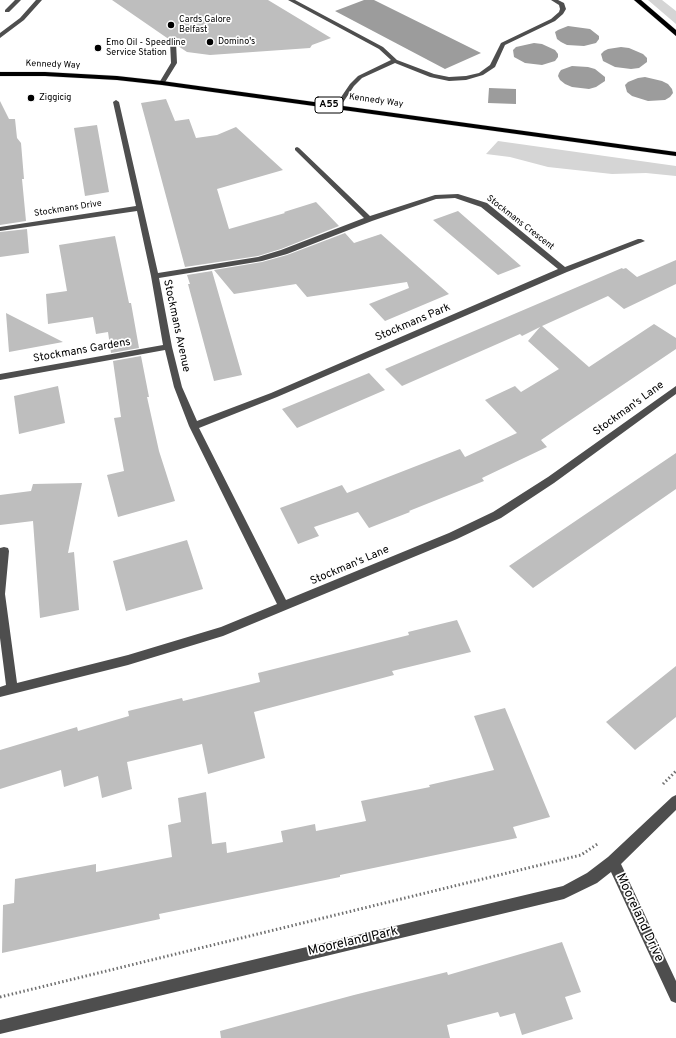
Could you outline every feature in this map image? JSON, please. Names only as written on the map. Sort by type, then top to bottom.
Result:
[{"type":"highway","points":[[637,0],[676,34]]},
{"type":"highway","name":"Kennedy Way","points":[[0,74],[45,74],[162,82],[676,154]]},
{"type":"street","points":[[7,11],[18,0]]},
{"type":"street","points":[[0,36],[22,19],[39,0]]},
{"type":"street","points":[[291,0],[381,48],[396,61],[432,76],[449,79],[466,78],[481,74],[492,66],[503,44],[553,20],[561,13],[563,9],[562,4],[554,0]]},
{"type":"street","points":[[162,82],[174,63],[173,42]]},
{"type":"street","points":[[338,106],[352,85],[360,77],[396,61]]},
{"type":"street","name":"Stockmans Avenue","points":[[116,102],[155,276],[168,347],[178,387],[194,426],[284,606]]},
{"type":"street","points":[[297,149],[368,219]]},
{"type":"street","name":"Stockmans Crescent","points":[[155,276],[259,259],[284,252],[368,219],[435,197],[454,196],[484,205],[564,270]]},
{"type":"street","name":"Stockmans Drive","points":[[0,229],[139,208]]},
{"type":"street","name":"Stockmans Park","points":[[194,426],[274,395],[564,270],[641,241]]},
{"type":"street","name":"Stockmans Gardens","points":[[0,377],[168,347]]},
{"type":"street","name":"Stockman's Lane","points":[[0,692],[128,660],[223,632],[453,536],[497,515],[551,480],[676,389]]},
{"type":"street","points":[[4,551],[0,594],[12,689]]},
{"type":"street","name":"Mooreland Park","points":[[0,1027],[564,892],[592,878],[613,862],[676,801]]},
{"type":"street","name":"Mooreland Drive","points":[[613,862],[676,996]]},
{"type":"path","points":[[659,787],[676,771]]},
{"type":"path","points":[[0,997],[581,855],[603,841]]},
{"type":"shaded area","points":[[364,0],[374,0],[481,53],[445,69],[335,11]]},
{"type":"shaded area","points":[[648,0],[662,0],[676,11],[676,24]]},
{"type":"shaded area","points":[[568,26],[590,29],[599,36],[599,39],[596,43],[584,46],[567,45],[557,39],[555,32]]},
{"type":"shaded area","points":[[534,43],[542,44],[555,50],[558,57],[555,61],[542,65],[525,63],[514,57],[513,50],[516,47]]},
{"type":"shaded area","points":[[621,47],[629,48],[643,54],[647,58],[647,62],[639,68],[631,69],[615,67],[603,61],[601,54],[604,51]]},
{"type":"shaded area","points":[[572,66],[595,69],[605,77],[605,81],[596,87],[589,89],[572,87],[565,84],[560,80],[558,76],[559,73],[561,70]]},
{"type":"shaded area","points":[[645,77],[668,84],[673,93],[665,100],[648,101],[632,96],[627,92],[625,85],[628,82]]},
{"type":"shaded area","points":[[489,88],[516,89],[516,104],[488,103]]},
{"type":"shaded area","points":[[498,141],[676,166],[676,176],[646,173],[612,174],[548,167],[510,157],[486,154]]},
{"type":"building","points":[[112,0],[268,0],[331,38],[312,45],[310,48],[210,55],[187,52],[178,46],[177,41],[174,39],[170,40]]},
{"type":"building","points":[[166,99],[175,121],[189,119],[196,138],[217,135],[236,127],[283,170],[217,189],[229,229],[285,213],[284,212],[316,202],[339,226],[281,249],[258,256],[185,267],[141,103]]},
{"type":"building","points":[[0,101],[9,119],[15,119],[17,138],[21,143],[24,179],[22,179],[26,221],[0,225]]},
{"type":"building","points":[[97,125],[109,192],[85,196],[74,128]]},
{"type":"building","points":[[458,211],[521,266],[498,275],[433,220]]},
{"type":"building","points":[[27,229],[29,253],[0,257],[0,232]]},
{"type":"building","points":[[345,233],[354,243],[381,234],[449,294],[385,321],[369,304],[409,288],[407,282],[307,297],[296,284],[234,294],[214,270],[262,262],[287,255]]},
{"type":"building","points":[[115,236],[129,303],[131,303],[139,348],[111,353],[108,332],[96,334],[93,317],[48,324],[46,294],[67,291],[59,245]]},
{"type":"building","points":[[676,260],[676,284],[624,309],[608,296],[542,326],[589,367],[654,324],[676,338],[676,349],[541,440],[547,447],[482,478],[484,481],[369,528],[358,512],[314,527],[319,536],[298,544],[280,508],[342,485],[347,493],[460,449],[465,457],[517,433],[485,400],[515,386],[521,392],[559,369],[528,341],[540,327],[522,336],[520,334],[402,386],[385,369],[622,268],[626,268],[637,277]]},
{"type":"building","points":[[212,271],[242,375],[214,381],[188,284],[190,284],[187,275]]},
{"type":"building","points":[[6,313],[63,342],[9,352]]},
{"type":"building","points":[[141,356],[149,397],[147,397],[159,451],[175,501],[118,517],[107,475],[124,471],[114,418],[121,417],[113,361]]},
{"type":"building","points":[[369,373],[385,390],[297,428],[282,409]]},
{"type":"building","points":[[58,386],[65,423],[19,434],[14,396]]},
{"type":"building","points":[[676,453],[676,489],[533,588],[509,566]]},
{"type":"building","points":[[82,483],[68,553],[74,552],[79,610],[40,618],[33,521],[0,525],[0,495],[31,491],[33,484]]},
{"type":"building","points":[[187,540],[203,589],[126,611],[113,561]]},
{"type":"building","points":[[457,620],[471,652],[392,671],[394,675],[254,712],[265,758],[208,774],[202,744],[127,762],[132,789],[102,798],[98,776],[64,787],[61,770],[0,789],[0,750],[77,727],[78,731],[129,716],[128,711],[182,698],[183,701],[260,682],[258,673],[409,635],[408,632]]},
{"type":"building","points":[[676,666],[676,717],[635,750],[606,722]]},
{"type":"building","points":[[505,708],[550,817],[513,827],[517,838],[340,875],[340,877],[159,914],[160,919],[2,953],[3,905],[14,903],[15,879],[96,864],[96,872],[172,857],[168,825],[181,822],[178,798],[206,792],[212,844],[226,842],[227,853],[283,842],[281,831],[315,824],[316,831],[366,821],[361,801],[430,787],[429,785],[494,770],[474,716]]},
{"type":"building","points":[[562,942],[581,992],[565,997],[573,1019],[522,1035],[515,1013],[500,1017],[498,1012],[447,1025],[450,1038],[221,1038],[220,1031],[447,972],[448,975]]},
{"type":"place","name":"Cards Galore Belfast","points":[[171,25]]},
{"type":"place","name":"Domino's","points":[[210,42]]},
{"type":"place","name":"Emo Oil - Speedline Service Station","points":[[98,48]]},
{"type":"place","name":"Ziggicig","points":[[31,98]]}]
